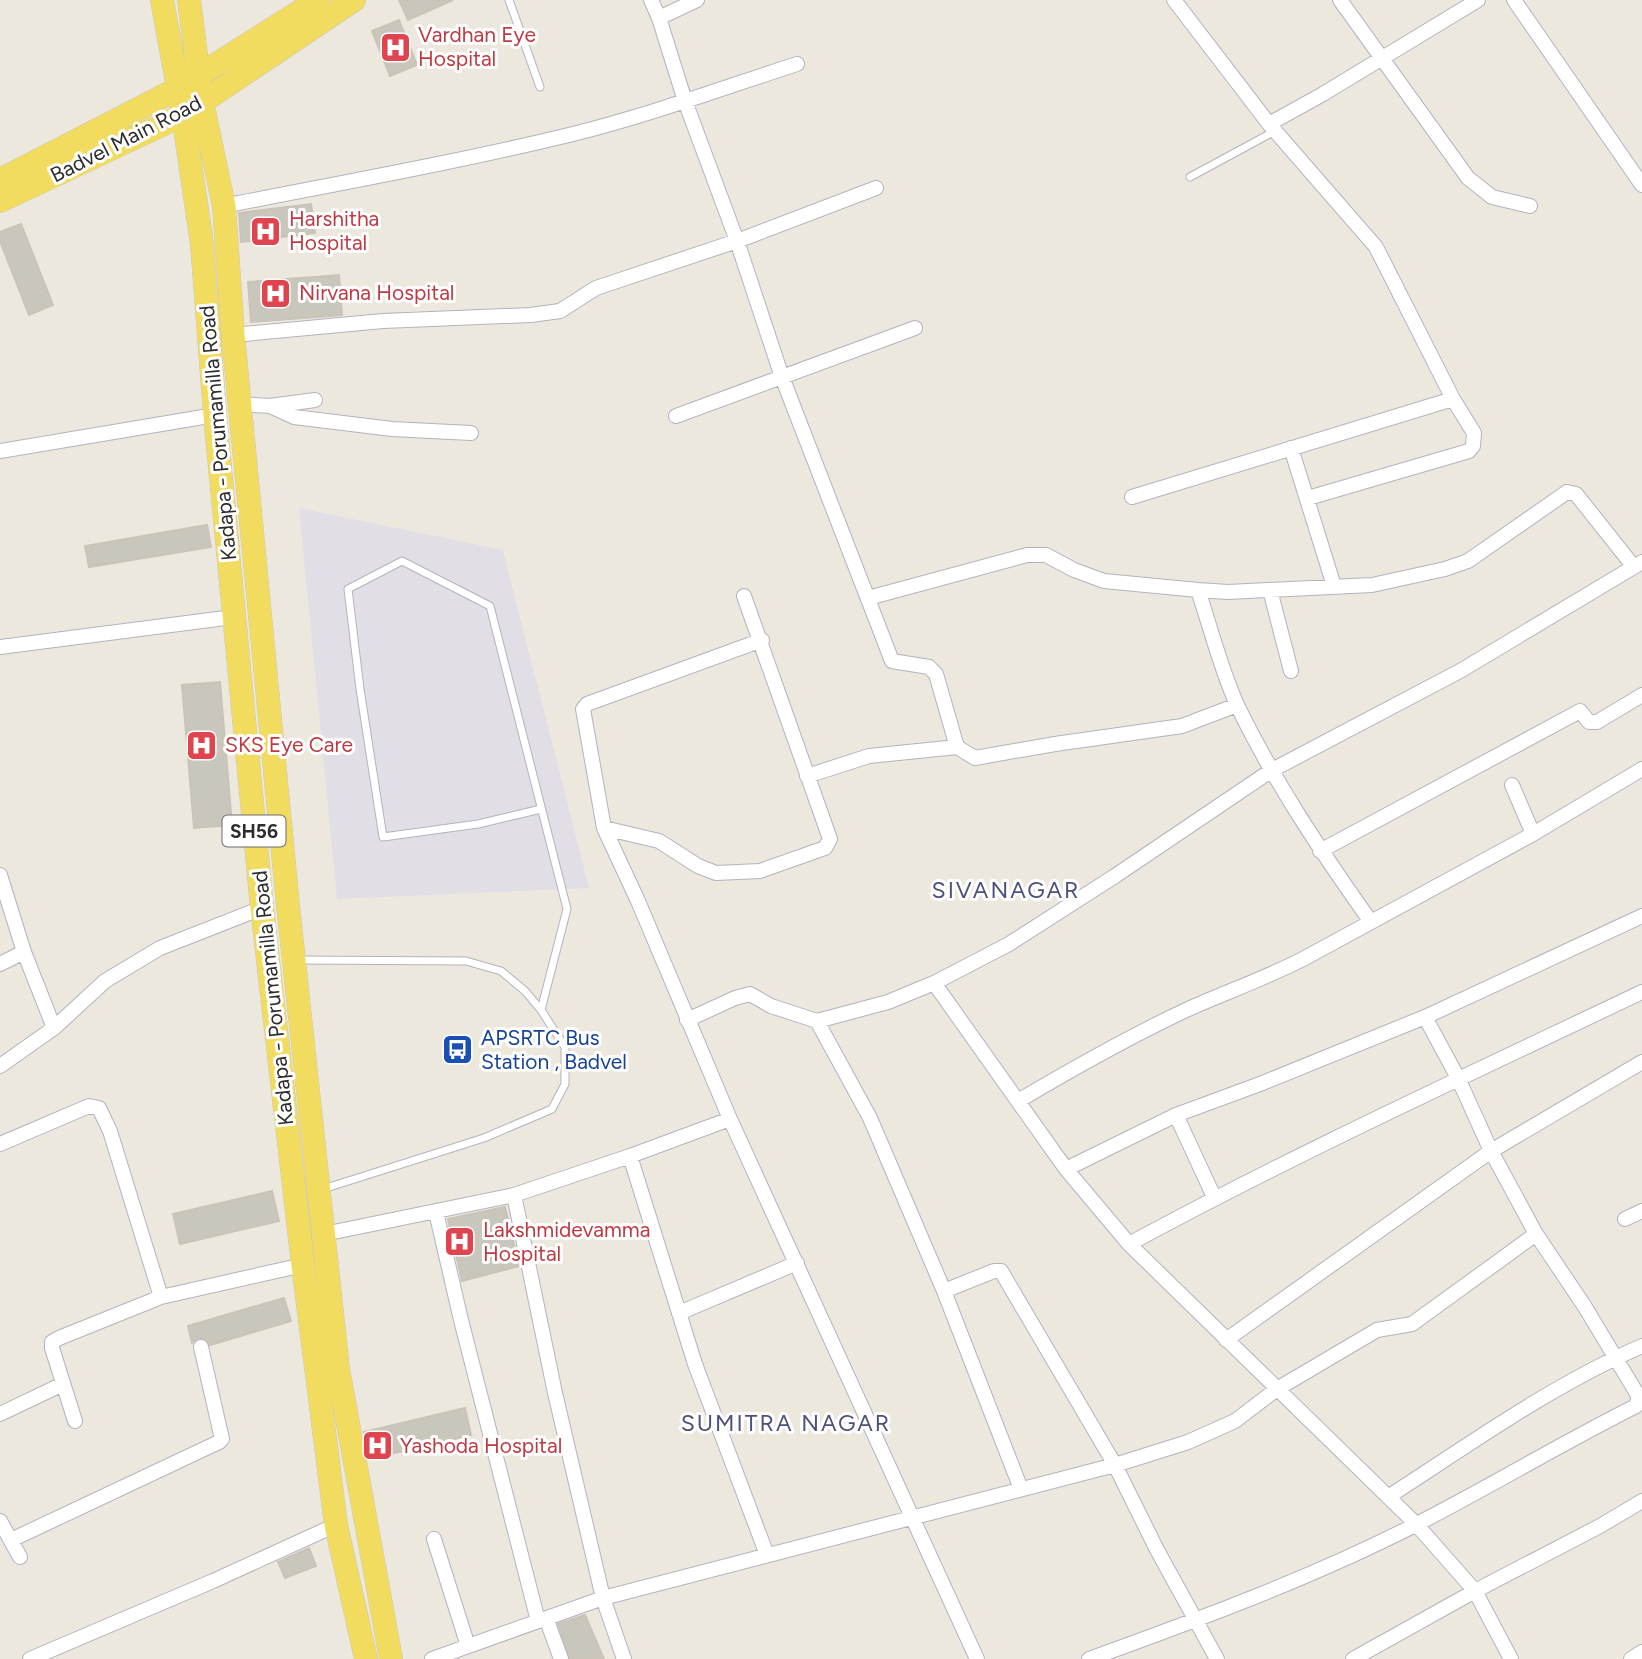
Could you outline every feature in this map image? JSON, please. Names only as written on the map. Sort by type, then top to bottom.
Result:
[{"type":"main road","name":"Kadapa - Porumamilla Road","points":[[162,0],[177,89],[193,108],[215,415],[262,908],[336,1525],[366,1659]]},
{"type":"main road","points":[[189,0],[200,75],[193,108],[224,206],[239,404],[338,1369],[391,1659]]},
{"type":"main road","name":"Badvel Main Road","points":[[0,180],[177,89],[318,0]]},
{"type":"main road","name":"Badvel Main Road","points":[[0,201],[193,108],[354,0]]},
{"type":"street","points":[[651,0],[737,241],[782,377],[891,660],[929,667],[936,674],[957,747]]},
{"type":"street","points":[[659,18],[697,0]]},
{"type":"street","points":[[1174,0],[1272,127],[1376,247],[1452,399],[1474,433],[1473,446],[1469,451],[1308,498]]},
{"type":"street","points":[[1340,0],[1468,178],[1492,197],[1530,206]]},
{"type":"street","points":[[1272,127],[1478,0]]},
{"type":"street","points":[[1514,0],[1642,185]]},
{"type":"street","points":[[224,206],[454,161],[575,133],[797,64]]},
{"type":"street","points":[[233,335],[383,321],[531,315],[560,311],[596,288],[737,241],[876,188]]},
{"type":"street","points":[[676,416],[915,328]]},
{"type":"street","points":[[1132,497],[1452,399]]},
{"type":"street","points":[[239,404],[270,405],[315,400]]},
{"type":"street","points":[[270,405],[294,417],[392,429],[471,433]]},
{"type":"street","points":[[0,451],[215,415]]},
{"type":"street","points":[[1291,447],[1334,586]]},
{"type":"street","points":[[687,1020],[735,998],[750,995],[771,1006],[817,1021],[888,1002],[934,983],[1009,944],[1272,770],[1460,671],[1638,564],[1576,494],[1567,492],[1468,561],[1445,569],[1372,584],[1228,592],[1198,590],[1104,581],[1074,570],[1046,555],[1027,555],[868,598]]},
{"type":"street","points":[[1198,590],[1237,705],[1320,851],[1371,922]]},
{"type":"street","points":[[1270,590],[1291,671]]},
{"type":"street","points":[[604,828],[659,841],[698,866],[716,873],[760,871],[825,848],[830,839],[762,640],[744,596]]},
{"type":"street","points":[[0,647],[233,617]]},
{"type":"street","points":[[762,640],[587,704],[583,709],[604,828],[638,901],[730,1119],[977,1659]]},
{"type":"street","points":[[1320,851],[1580,711],[1589,722],[1597,722],[1642,695]]},
{"type":"street","points":[[807,776],[869,756],[957,747],[975,758],[1182,726],[1237,705]]},
{"type":"street","points":[[1018,1101],[1057,1077],[1185,1011],[1271,975],[1371,922],[1533,834],[1642,769]]},
{"type":"street","points":[[1511,785],[1533,834]]},
{"type":"street","points":[[0,875],[24,953],[54,1028]]},
{"type":"street","points":[[0,1066],[54,1028],[105,981],[160,948],[262,908]]},
{"type":"street","points":[[1066,1169],[1176,1115],[1425,1017],[1642,916]]},
{"type":"street","points":[[0,964],[24,953]]},
{"type":"street","points":[[934,983],[1066,1169],[1129,1244],[1416,1524],[1475,1591],[1511,1659]]},
{"type":"street","points":[[1129,1244],[1214,1197],[1642,992]]},
{"type":"street","points":[[1088,1659],[1312,1574],[1416,1524],[1636,1406],[1639,1397],[1536,1234],[1491,1151],[1458,1078],[1425,1017]]},
{"type":"street","points":[[817,1021],[870,1118],[944,1291],[1021,1489]]},
{"type":"street","points":[[1226,1340],[1491,1151],[1642,1062]]},
{"type":"street","points":[[0,1144],[89,1106],[99,1108],[110,1131],[161,1297]]},
{"type":"street","points":[[1176,1115],[1214,1197]]},
{"type":"street","points":[[324,1234],[514,1195],[730,1119]]},
{"type":"street","points":[[630,1156],[695,1364],[767,1555]]},
{"type":"street","points":[[514,1195],[555,1393],[603,1598],[624,1659]]},
{"type":"street","points":[[1625,1219],[1642,1211]]},
{"type":"street","points":[[436,1212],[461,1320],[542,1620],[561,1659]]},
{"type":"street","points":[[432,1659],[603,1598],[1115,1465],[1188,1442],[1235,1421],[1277,1389],[1377,1329],[1399,1327],[1419,1320],[1536,1234]]},
{"type":"street","points":[[679,1313],[797,1263]]},
{"type":"street","points":[[75,1421],[52,1342],[161,1297],[303,1265]]},
{"type":"street","points":[[944,1291],[993,1271],[1001,1271],[1115,1465],[1156,1548],[1217,1659]]},
{"type":"street","points":[[1388,1497],[1506,1420],[1616,1357],[1642,1346]]},
{"type":"street","points":[[11,1540],[222,1439],[201,1347]]},
{"type":"street","points":[[0,1414],[63,1384]]},
{"type":"street","points":[[1353,1659],[1642,1501]]},
{"type":"street","points":[[0,1521],[20,1557]]},
{"type":"street","points":[[30,1659],[336,1525]]},
{"type":"street","points":[[434,1539],[468,1646]]},
{"type":"street","points":[[1631,1659],[1642,1652]]},
{"type":"lane","points":[[509,0],[541,87]]},
{"type":"lane","points":[[1190,177],[1272,127]]},
{"type":"lane","points":[[541,809],[478,824],[383,837],[348,589],[402,561],[491,606],[567,909],[541,1010]]},
{"type":"lane","points":[[294,960],[466,961],[501,971],[525,991],[565,1047],[565,1084],[552,1110],[484,1138],[318,1190]]},
{"type":"shaded area","points":[[299,508],[503,550],[589,888],[337,899]]},
{"type":"building","points":[[399,0],[453,0],[408,20]]},
{"type":"building","points":[[399,20],[417,65],[390,76],[372,31]]},
{"type":"building","points":[[311,204],[315,233],[241,242],[239,213]]},
{"type":"building","points":[[21,224],[53,305],[29,315],[0,241],[0,232]]},
{"type":"building","points":[[339,275],[342,315],[251,322],[248,282]]},
{"type":"building","points":[[207,525],[211,547],[89,567],[85,546]]},
{"type":"building","points":[[220,682],[232,825],[194,828],[182,685]]},
{"type":"building","points":[[272,1191],[279,1221],[180,1244],[173,1214]]},
{"type":"building","points":[[505,1207],[519,1266],[462,1281],[448,1219]]},
{"type":"building","points":[[284,1298],[291,1321],[210,1345],[203,1338],[192,1343],[188,1326]]},
{"type":"building","points":[[465,1408],[471,1435],[369,1459],[364,1432]]},
{"type":"building","points":[[309,1548],[316,1566],[285,1578],[278,1562]]},
{"type":"building","points":[[585,1615],[604,1659],[570,1659],[558,1624]]},
{"type":"place","name":"Vardhan Eye Hospital","points":[[395,47]]},
{"type":"place","name":"Harshitha Hospital","points":[[266,231]]},
{"type":"place","name":"Nirvana Hospital","points":[[276,293]]},
{"type":"place","name":"SKS Eye Care","points":[[202,745]]},
{"type":"place","name":"APSRTC Bus Station , Badvel","points":[[458,1050]]},
{"type":"place","name":"Lakshmidevamma Hospital","points":[[460,1242]]},
{"type":"place","name":"Yashoda Hospital","points":[[377,1446]]},
{"type":"district","name":"SIVANAGAR","points":[[1006,890]]},
{"type":"district","name":"SUMITRA NAGAR","points":[[786,1423]]}]
